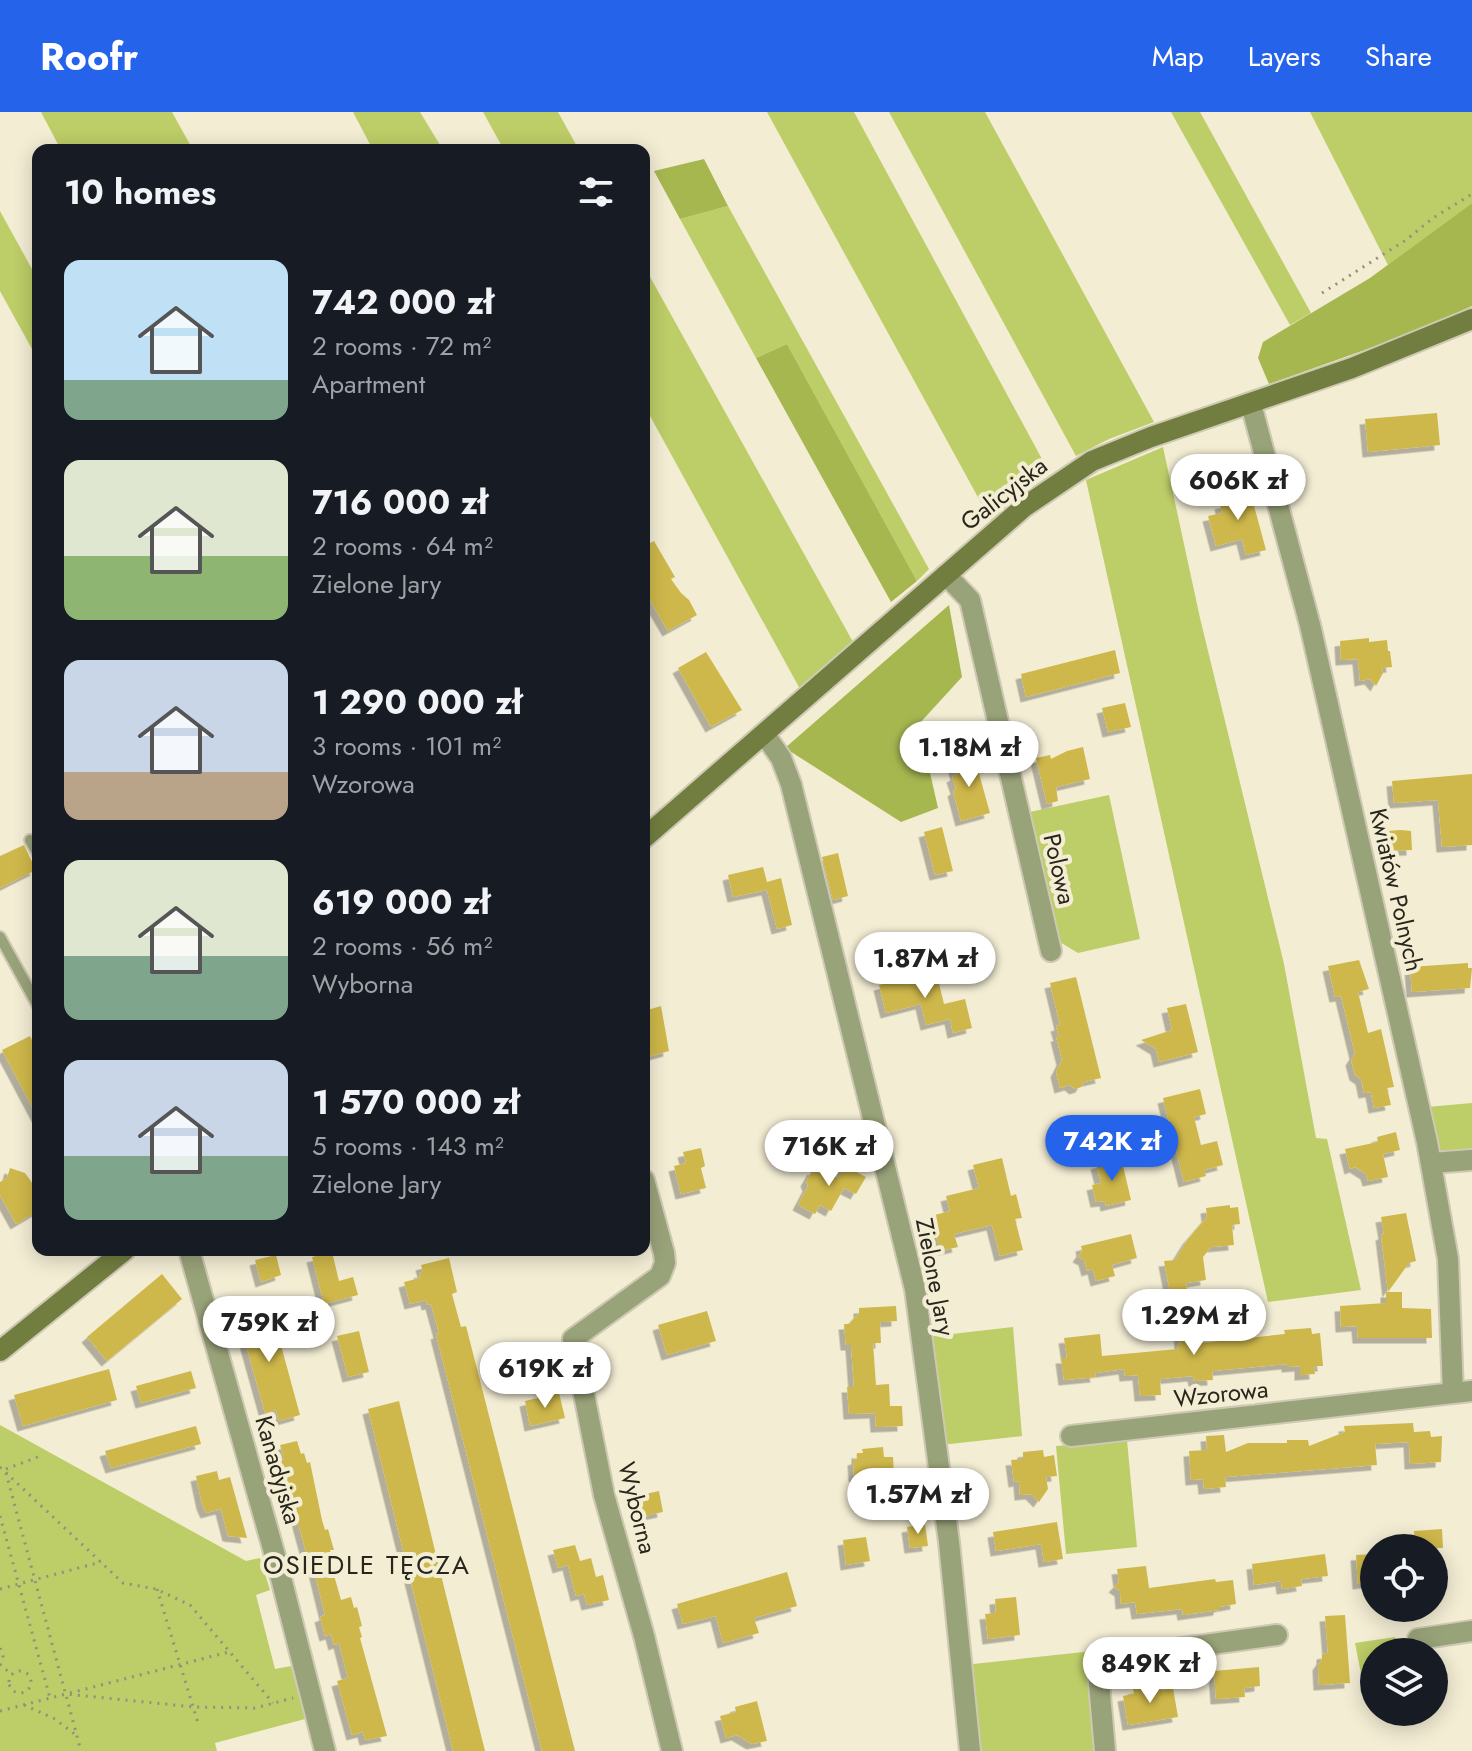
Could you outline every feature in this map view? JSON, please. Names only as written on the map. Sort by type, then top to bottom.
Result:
[{"type":"street","name":"Galicyjska","points":[[650,833],[1024,507],[1092,461],[1151,437],[1412,345],[1472,319]]},
{"type":"street","name":"Kwiatów Polnych","points":[[1251,404],[1310,625],[1431,1163],[1448,1259],[1463,1392]]},
{"type":"street","name":"Polowa","points":[[946,575],[970,600],[1051,951]]},
{"type":"street","name":"Zielone Jary","points":[[765,735],[781,758],[791,784],[915,1289],[949,1542],[970,1751]]},
{"type":"street","points":[[1431,1163],[1472,1160]]},
{"type":"street","name":"Wyborna","points":[[650,1202],[664,1253],[665,1263],[660,1276],[573,1339],[604,1495],[644,1636],[672,1751]]},
{"type":"street","points":[[0,1351],[118,1256]]},
{"type":"street","name":"Kanadyjska","points":[[191,1256],[279,1570],[325,1751]]},
{"type":"street","name":"Wzorowa","points":[[1071,1436],[1463,1392]]},
{"type":"street","points":[[1425,1638],[1472,1631]]},
{"type":"street","points":[[1105,1751],[1098,1672],[1111,1658],[1277,1635]]},
{"type":"lane","points":[[30,840],[32,844]]},
{"type":"lane","points":[[0,937],[32,995]]},
{"type":"path","points":[[1322,293],[1472,194]]},
{"type":"path","points":[[3,1469],[43,1455]]},
{"type":"path","points":[[3,1469],[123,1583],[156,1589],[190,1605],[273,1703]]},
{"type":"path","points":[[3,1469],[81,1751]]},
{"type":"path","points":[[0,1516],[50,1698]]},
{"type":"path","points":[[0,1540],[6,1538]]},
{"type":"path","points":[[0,1589],[102,1561]]},
{"type":"path","points":[[156,1589],[198,1723]]},
{"type":"path","points":[[0,1648],[3,1656],[0,1664],[12,1675]]},
{"type":"path","points":[[0,1711],[229,1652]]},
{"type":"path","points":[[9,1683],[12,1675],[20,1671],[29,1676],[31,1686],[23,1693]]},
{"type":"path","points":[[0,1684],[9,1683]]},
{"type":"path","points":[[9,1683],[13,1690],[23,1693]]},
{"type":"path","points":[[23,1693],[25,1705]]},
{"type":"path","points":[[66,1694],[194,1707],[255,1708],[300,1695]]},
{"type":"path","points":[[25,1705],[55,1719],[77,1735]]},
{"type":"green space","points":[[41,112],[172,112],[190,144],[58,144]]},
{"type":"green space","points":[[353,112],[420,112],[439,144],[370,144]]},
{"type":"green space","points":[[483,112],[558,112],[576,144],[501,144]]},
{"type":"green space","points":[[767,112],[854,112],[1049,472],[991,521]]},
{"type":"green space","points":[[889,112],[985,112],[1154,422],[1076,456]]},
{"type":"green space","points":[[1171,112],[1200,112],[1311,313],[1290,325]]},
{"type":"green space","points":[[1310,112],[1472,112],[1472,203],[1388,265]]},
{"type":"green space","points":[[704,159],[728,206],[680,219],[654,171]]},
{"type":"green space","points":[[1472,203],[1472,306],[1418,331],[1269,384],[1258,358],[1263,342],[1370,278]]},
{"type":"green space","points":[[728,206],[929,569],[917,581],[787,344],[756,358],[680,219]]},
{"type":"green space","points":[[0,211],[32,269],[32,349],[0,291]]},
{"type":"green space","points":[[650,277],[853,642],[800,689],[650,416]]},
{"type":"green space","points":[[787,344],[917,581],[891,602],[756,358]]},
{"type":"green space","points":[[1163,447],[1200,618],[1284,964],[1316,1138],[1327,1139],[1361,1290],[1268,1302],[1086,480]]},
{"type":"green space","points":[[949,605],[962,677],[919,724],[938,808],[901,822],[785,748]]},
{"type":"green space","points":[[1109,795],[1140,939],[1078,953],[1053,938],[1025,813]]},
{"type":"green space","points":[[1472,1103],[1472,1152],[1436,1155],[1427,1107]]},
{"type":"green space","points":[[1013,1327],[1022,1436],[941,1445],[926,1337]]},
{"type":"green space","points":[[0,1425],[246,1561],[260,1558],[270,1590],[256,1595],[275,1669],[291,1666],[305,1719],[215,1743],[217,1751],[0,1751]]},
{"type":"green space","points":[[1127,1440],[1137,1547],[1066,1554],[1056,1446]]},
{"type":"green space","points":[[1360,1642],[1360,1668],[1355,1643]]},
{"type":"green space","points":[[1102,1650],[1091,1668],[1098,1751],[974,1751],[964,1665]]},
{"type":"building","points":[[1437,413],[1440,445],[1368,452],[1365,419]]},
{"type":"building","points":[[1244,483],[1253,502],[1266,550],[1246,555],[1242,539],[1216,546],[1208,516],[1222,513],[1220,504],[1228,502],[1225,492]]},
{"type":"building","points":[[654,541],[675,577],[671,579],[697,615],[668,631],[650,600],[650,543]]},
{"type":"building","points":[[1369,638],[1369,642],[1387,640],[1390,651],[1392,667],[1382,668],[1383,673],[1376,686],[1370,679],[1360,681],[1358,659],[1341,660],[1340,641]]},
{"type":"building","points":[[1115,650],[1120,673],[1026,697],[1021,674]]},
{"type":"building","points":[[706,652],[742,710],[711,727],[678,668]]},
{"type":"building","points":[[1125,703],[1131,727],[1108,732],[1102,708]]},
{"type":"building","points":[[1083,747],[1090,779],[1056,787],[1058,801],[1047,804],[1036,758],[1050,755],[1051,759]]},
{"type":"building","points":[[970,753],[990,813],[961,821],[953,791],[956,789],[952,777],[956,775],[951,758]]},
{"type":"building","points":[[1472,774],[1472,845],[1442,847],[1438,800],[1394,803],[1392,781]]},
{"type":"building","points":[[942,827],[953,871],[935,875],[924,832]]},
{"type":"building","points":[[1387,831],[1411,831],[1412,850],[1389,851]]},
{"type":"building","points":[[24,845],[32,862],[32,872],[0,888],[0,856]]},
{"type":"building","points":[[838,853],[848,896],[833,900],[822,857]]},
{"type":"building","points":[[763,867],[767,882],[781,878],[792,925],[777,929],[767,890],[733,897],[728,875]]},
{"type":"building","points":[[1359,960],[1369,989],[1358,992],[1368,1033],[1381,1029],[1394,1087],[1387,1088],[1391,1105],[1374,1108],[1371,1092],[1364,1093],[1361,1079],[1355,1075],[1351,1060],[1355,1054],[1341,996],[1335,997],[1328,966]]},
{"type":"building","points":[[1468,963],[1468,968],[1472,968],[1470,988],[1412,992],[1410,967]]},
{"type":"building","points":[[919,970],[920,975],[936,971],[944,1004],[965,999],[972,1028],[953,1033],[950,1019],[926,1025],[921,1004],[886,1013],[879,985],[904,979],[903,974]]},
{"type":"building","points":[[1076,977],[1101,1078],[1084,1082],[1075,1089],[1070,1085],[1060,1088],[1056,1072],[1062,1060],[1056,1026],[1060,1025],[1050,983]]},
{"type":"building","points":[[1186,1004],[1198,1052],[1159,1062],[1156,1049],[1141,1040],[1172,1030],[1167,1008]]},
{"type":"building","points":[[661,1006],[669,1051],[650,1056],[650,1009]]},
{"type":"building","points":[[30,1036],[32,1107],[2,1050]]},
{"type":"building","points":[[1200,1089],[1206,1114],[1194,1117],[1201,1145],[1217,1141],[1223,1165],[1204,1170],[1206,1176],[1184,1182],[1163,1098]]},
{"type":"building","points":[[1396,1132],[1400,1150],[1383,1154],[1388,1177],[1368,1181],[1366,1174],[1355,1167],[1350,1169],[1345,1149],[1378,1142],[1377,1137]]},
{"type":"building","points":[[701,1148],[705,1166],[701,1168],[706,1188],[681,1194],[674,1166],[686,1163],[683,1152]]},
{"type":"building","points":[[1121,1157],[1131,1200],[1106,1206],[1105,1201],[1096,1202],[1092,1185],[1101,1183],[1096,1164]]},
{"type":"building","points":[[1002,1158],[1011,1196],[1016,1194],[1022,1218],[1015,1219],[1023,1250],[1000,1256],[992,1225],[954,1234],[958,1247],[940,1251],[931,1216],[950,1211],[946,1196],[979,1188],[973,1165]]},
{"type":"building","points":[[845,1166],[866,1177],[856,1194],[844,1188],[831,1211],[820,1205],[815,1214],[798,1205],[813,1169],[820,1173],[823,1169],[838,1178]]},
{"type":"building","points":[[10,1168],[25,1173],[32,1183],[32,1215],[16,1224],[0,1195],[0,1182],[7,1178]]},
{"type":"building","points":[[1230,1205],[1230,1208],[1238,1207],[1240,1224],[1232,1225],[1234,1245],[1211,1247],[1203,1257],[1206,1280],[1186,1283],[1187,1290],[1170,1292],[1164,1261],[1175,1260],[1207,1217],[1206,1208]]},
{"type":"building","points":[[1406,1213],[1416,1261],[1409,1263],[1388,1292],[1381,1217]]},
{"type":"building","points":[[1131,1234],[1137,1258],[1112,1265],[1115,1276],[1096,1281],[1093,1269],[1087,1271],[1084,1260],[1078,1257],[1081,1246]]},
{"type":"building","points":[[276,1256],[281,1275],[261,1282],[255,1260]]},
{"type":"building","points":[[333,1256],[339,1281],[353,1277],[358,1295],[324,1304],[312,1257]]},
{"type":"building","points":[[449,1258],[457,1292],[452,1294],[461,1327],[466,1326],[575,1751],[542,1751],[431,1304],[427,1305],[426,1300],[410,1304],[404,1282],[420,1278],[419,1273],[423,1272],[421,1265]]},
{"type":"building","points":[[162,1274],[182,1299],[107,1361],[87,1337]]},
{"type":"building","points":[[1386,1292],[1402,1292],[1402,1308],[1431,1309],[1432,1338],[1358,1338],[1357,1326],[1341,1327],[1340,1306],[1386,1303]]},
{"type":"building","points":[[270,1305],[300,1415],[279,1421],[276,1410],[265,1413],[240,1323],[251,1320],[249,1311]]},
{"type":"building","points":[[896,1306],[897,1321],[880,1322],[881,1343],[873,1343],[876,1385],[889,1384],[890,1406],[902,1406],[903,1426],[876,1427],[875,1413],[849,1414],[847,1387],[854,1387],[851,1345],[846,1345],[844,1324],[849,1324],[859,1313],[859,1308]]},
{"type":"building","points":[[707,1311],[716,1341],[667,1355],[658,1325]]},
{"type":"building","points":[[1311,1328],[1312,1334],[1320,1333],[1323,1366],[1314,1366],[1315,1374],[1300,1375],[1300,1366],[1287,1367],[1287,1364],[1212,1371],[1213,1380],[1194,1381],[1193,1376],[1160,1379],[1161,1395],[1140,1396],[1138,1375],[1125,1376],[1124,1369],[1095,1373],[1096,1377],[1064,1380],[1061,1358],[1067,1358],[1064,1338],[1100,1334],[1102,1356],[1178,1349],[1179,1330],[1199,1329],[1200,1343],[1285,1334],[1284,1330]]},
{"type":"building","points":[[359,1331],[369,1372],[348,1377],[337,1336]]},
{"type":"building","points":[[109,1369],[117,1400],[23,1426],[14,1395]]},
{"type":"building","points":[[191,1371],[196,1388],[141,1403],[136,1386]]},
{"type":"building","points":[[559,1393],[565,1418],[530,1426],[525,1401]]},
{"type":"building","points":[[399,1401],[485,1751],[453,1751],[368,1409]]},
{"type":"building","points":[[1413,1423],[1414,1432],[1430,1431],[1431,1437],[1442,1436],[1441,1462],[1410,1464],[1409,1442],[1375,1444],[1377,1465],[1225,1477],[1226,1487],[1204,1489],[1203,1479],[1191,1480],[1189,1451],[1207,1450],[1206,1436],[1224,1435],[1226,1452],[1248,1443],[1287,1443],[1287,1440],[1308,1440],[1309,1446],[1345,1432],[1344,1426]]},
{"type":"building","points":[[196,1426],[201,1444],[111,1468],[105,1451]]},
{"type":"building","points":[[297,1441],[301,1454],[304,1453],[307,1463],[310,1462],[322,1520],[334,1550],[330,1550],[333,1560],[330,1561],[341,1600],[351,1597],[354,1608],[357,1607],[362,1626],[359,1627],[360,1638],[387,1736],[365,1740],[363,1732],[352,1735],[337,1681],[348,1678],[339,1643],[334,1645],[331,1634],[325,1636],[320,1617],[325,1615],[313,1566],[310,1567],[281,1460],[284,1459],[280,1445]]},
{"type":"building","points":[[883,1447],[884,1457],[893,1457],[894,1476],[906,1475],[907,1495],[881,1496],[880,1488],[869,1489],[854,1476],[853,1460],[857,1459],[857,1453],[863,1453],[862,1449]]},
{"type":"building","points":[[1043,1450],[1044,1457],[1054,1455],[1057,1476],[1046,1477],[1048,1489],[1039,1502],[1031,1494],[1020,1495],[1019,1481],[1014,1482],[1011,1460],[1023,1459],[1023,1452]]},
{"type":"building","points":[[217,1471],[219,1480],[230,1477],[247,1538],[228,1536],[221,1509],[206,1513],[196,1476]]},
{"type":"building","points":[[659,1491],[663,1512],[640,1517],[636,1496]]},
{"type":"building","points":[[1057,1522],[1063,1559],[1044,1562],[1041,1544],[996,1551],[993,1532]]},
{"type":"building","points":[[925,1524],[928,1546],[910,1548],[907,1527]]},
{"type":"building","points":[[1442,1529],[1442,1534],[1414,1534],[1414,1531]]},
{"type":"building","points":[[866,1537],[870,1561],[846,1565],[843,1540]]},
{"type":"building","points":[[575,1545],[580,1561],[591,1558],[596,1577],[603,1575],[609,1600],[587,1605],[584,1594],[576,1596],[568,1565],[558,1568],[553,1550]]},
{"type":"building","points":[[1325,1554],[1328,1576],[1301,1579],[1302,1586],[1282,1589],[1281,1581],[1254,1585],[1252,1564]]},
{"type":"building","points":[[1356,1555],[1360,1555],[1358,1584]]},
{"type":"building","points":[[1146,1566],[1149,1588],[1215,1579],[1216,1582],[1233,1580],[1236,1604],[1219,1607],[1219,1610],[1183,1615],[1182,1609],[1137,1614],[1135,1602],[1121,1604],[1120,1591],[1114,1587],[1119,1582],[1117,1569]]},
{"type":"building","points":[[787,1572],[797,1606],[754,1618],[759,1633],[723,1643],[716,1616],[683,1624],[677,1604]]},
{"type":"building","points":[[1016,1597],[1020,1635],[988,1639],[985,1614],[996,1613],[995,1599]]},
{"type":"building","points":[[1345,1615],[1350,1683],[1319,1685],[1318,1665],[1322,1654],[1328,1653],[1325,1616]]},
{"type":"building","points":[[1259,1667],[1260,1686],[1244,1688],[1245,1697],[1216,1699],[1214,1671]]},
{"type":"building","points":[[1160,1684],[1161,1690],[1173,1688],[1178,1717],[1128,1725],[1123,1696],[1134,1694],[1133,1689]]},
{"type":"building","points":[[757,1701],[767,1741],[752,1744],[737,1735],[726,1738],[720,1716],[736,1712],[735,1707]]},
{"type":"district","name":"OSIEDLE TĘCZA","points":[[367,1565]]}]
